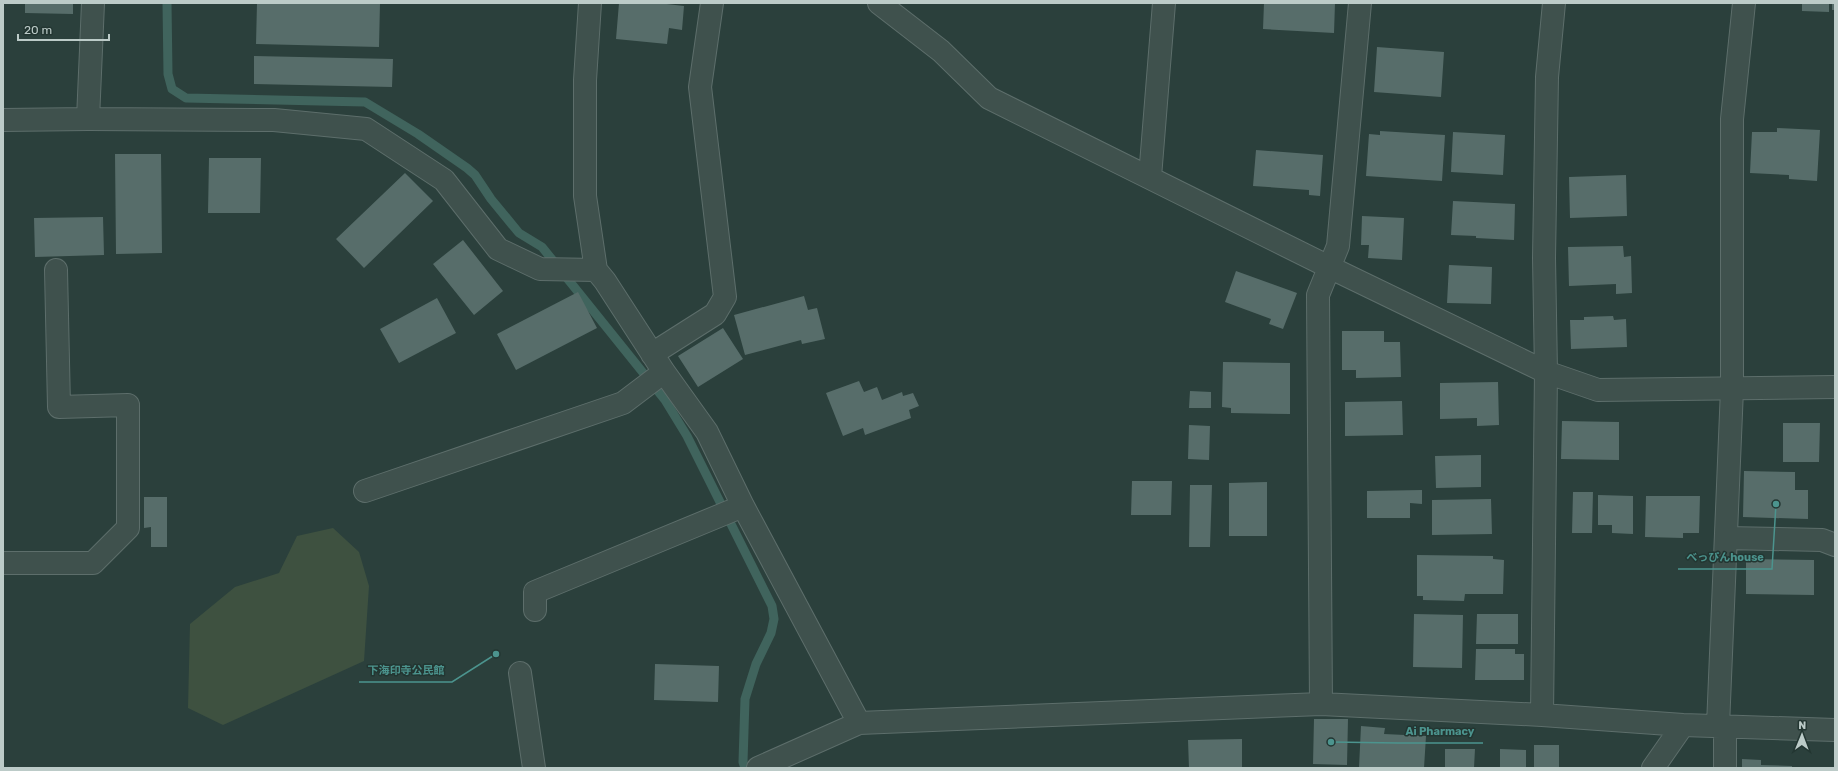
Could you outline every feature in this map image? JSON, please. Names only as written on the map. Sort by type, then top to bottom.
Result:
[{"type":"street","points":[[88,119],[93,3]]},
{"type":"street","points":[[590,3],[585,80],[585,196],[596,270],[605,281],[664,372],[707,432],[743,506],[859,723]]},
{"type":"street","points":[[652,354],[715,314],[725,297],[700,88],[712,3]]},
{"type":"street","points":[[879,3],[941,51],[989,98],[1546,372],[1598,390],[1835,387]]},
{"type":"street","points":[[1150,177],[1164,3]]},
{"type":"street","points":[[1321,704],[1318,295],[1338,246],[1360,3]]},
{"type":"street","points":[[1542,716],[1546,372],[1544,258],[1547,101],[1554,3]]},
{"type":"street","points":[[1725,768],[1722,726],[1726,538],[1732,389],[1732,119],[1744,3]]},
{"type":"street","points":[[3,120],[274,120],[366,130],[444,180],[498,249],[540,269],[596,270]]},
{"type":"street","points":[[3,563],[93,563],[128,528],[128,404],[59,407],[56,270]]},
{"type":"street","points":[[365,491],[623,403],[664,372]]},
{"type":"street","points":[[535,610],[535,592],[743,506]]},
{"type":"street","points":[[1726,538],[1822,540],[1835,545]]},
{"type":"street","points":[[520,673],[534,768]]},
{"type":"street","points":[[758,768],[859,723],[1321,704],[1542,716],[1683,726],[1835,730]]},
{"type":"street","points":[[1653,768],[1683,726]]},
{"type":"green space","points":[[333,528],[359,552],[369,586],[364,661],[223,725],[188,708],[190,624],[235,587],[279,573],[297,536]]},
{"type":"building","points":[[25,3],[73,3],[73,14],[25,13]]},
{"type":"building","points":[[257,3],[380,3],[379,47],[256,44]]},
{"type":"building","points":[[619,3],[658,3],[684,6],[682,30],[669,28],[667,44],[616,39]]},
{"type":"building","points":[[1264,3],[1335,3],[1334,33],[1263,29]]},
{"type":"building","points":[[1802,3],[1829,3],[1829,12],[1802,11]]},
{"type":"building","points":[[1832,3],[1835,3],[1835,10],[1832,10]]},
{"type":"building","points":[[1377,47],[1444,52],[1441,97],[1374,92]]},
{"type":"building","points":[[254,56],[393,59],[392,87],[254,84]]},
{"type":"building","points":[[1777,128],[1820,130],[1817,181],[1789,179],[1789,175],[1750,173],[1752,132],[1777,132]]},
{"type":"building","points":[[1380,131],[1445,135],[1442,181],[1366,176],[1369,134],[1380,135]]},
{"type":"building","points":[[1453,132],[1505,135],[1503,175],[1451,172]]},
{"type":"building","points":[[1256,150],[1323,155],[1320,196],[1309,195],[1309,190],[1253,186]]},
{"type":"building","points":[[115,154],[161,154],[162,253],[116,254]]},
{"type":"building","points":[[209,158],[261,158],[260,213],[208,213]]},
{"type":"building","points":[[405,173],[433,201],[364,268],[336,239]]},
{"type":"building","points":[[1626,175],[1627,216],[1570,218],[1569,177]]},
{"type":"building","points":[[1453,201],[1515,204],[1514,240],[1451,235]]},
{"type":"building","points":[[1362,216],[1404,218],[1402,260],[1368,258],[1369,245],[1361,245]]},
{"type":"building","points":[[103,217],[104,255],[35,257],[34,218]]},
{"type":"building","points":[[463,240],[503,291],[474,315],[433,264]]},
{"type":"building","points":[[1623,246],[1624,257],[1631,256],[1632,293],[1616,294],[1616,284],[1569,286],[1568,247]]},
{"type":"building","points":[[1449,265],[1492,267],[1491,304],[1447,303]]},
{"type":"building","points":[[1236,271],[1297,293],[1283,329],[1269,324],[1271,319],[1225,302]]},
{"type":"building","points":[[578,292],[597,328],[516,370],[497,334]]},
{"type":"building","points":[[804,296],[808,310],[817,308],[825,339],[802,344],[801,340],[745,355],[734,315]]},
{"type":"building","points":[[437,298],[456,333],[399,363],[380,329]]},
{"type":"building","points":[[1613,316],[1614,320],[1626,319],[1627,347],[1571,349],[1570,320],[1584,320],[1584,317]]},
{"type":"building","points":[[723,328],[743,359],[698,387],[678,356]]},
{"type":"building","points":[[1342,331],[1384,331],[1384,342],[1400,342],[1401,377],[1356,378],[1356,370],[1342,370]]},
{"type":"building","points":[[1223,362],[1290,363],[1290,414],[1231,413],[1231,408],[1222,407]]},
{"type":"building","points":[[859,381],[864,392],[877,387],[882,400],[902,392],[903,396],[913,393],[919,406],[909,410],[911,418],[865,435],[863,428],[843,436],[826,393]]},
{"type":"building","points":[[1498,382],[1499,425],[1477,426],[1477,418],[1440,419],[1440,383]]},
{"type":"building","points":[[1190,391],[1211,392],[1211,408],[1189,408]]},
{"type":"building","points":[[1402,401],[1403,435],[1345,436],[1345,402]]},
{"type":"building","points":[[1562,421],[1619,422],[1619,460],[1561,459]]},
{"type":"building","points":[[1783,423],[1820,423],[1819,462],[1783,462]]},
{"type":"building","points":[[1189,425],[1210,426],[1209,460],[1188,459]]},
{"type":"building","points":[[1481,455],[1481,487],[1436,488],[1435,456]]},
{"type":"building","points":[[1744,471],[1795,472],[1795,490],[1808,490],[1808,519],[1743,517]]},
{"type":"building","points":[[1132,481],[1172,481],[1171,515],[1131,515]]},
{"type":"building","points":[[1267,482],[1267,536],[1229,536],[1229,483]]},
{"type":"building","points":[[1190,485],[1212,485],[1210,547],[1189,547]]},
{"type":"building","points":[[1422,490],[1422,504],[1410,503],[1410,518],[1367,518],[1367,491]]},
{"type":"building","points":[[1573,492],[1593,492],[1592,533],[1572,533]]},
{"type":"building","points":[[1598,495],[1633,496],[1633,534],[1612,533],[1612,525],[1598,525]]},
{"type":"building","points":[[1646,496],[1700,496],[1699,533],[1683,533],[1683,538],[1645,537]]},
{"type":"building","points":[[144,497],[167,497],[167,547],[151,547],[151,527],[144,528]]},
{"type":"building","points":[[1491,499],[1492,534],[1432,535],[1432,500]]},
{"type":"building","points":[[1417,555],[1493,556],[1493,559],[1504,560],[1503,594],[1465,594],[1464,601],[1423,600],[1423,596],[1417,596]]},
{"type":"building","points":[[1746,559],[1814,560],[1814,595],[1746,594]]},
{"type":"building","points":[[1414,614],[1463,615],[1462,668],[1413,667]]},
{"type":"building","points":[[1477,614],[1518,614],[1518,644],[1476,644]]},
{"type":"building","points":[[1476,649],[1515,649],[1515,654],[1524,654],[1524,680],[1475,680]]},
{"type":"building","points":[[655,664],[719,666],[718,702],[654,700]]},
{"type":"building","points":[[1314,719],[1348,719],[1347,765],[1313,764]]},
{"type":"building","points":[[1361,726],[1385,728],[1384,734],[1426,736],[1424,768],[1359,768]]},
{"type":"building","points":[[1242,739],[1242,768],[1189,768],[1188,740]]},
{"type":"building","points":[[1534,745],[1559,745],[1559,768],[1534,768]]},
{"type":"building","points":[[1445,749],[1475,749],[1474,768],[1445,768]]},
{"type":"building","points":[[1500,749],[1526,750],[1526,768],[1500,768]]},
{"type":"building","points":[[1742,759],[1761,760],[1761,765],[1792,766],[1792,768],[1742,768]]},
{"type":"waterway","points":[[167,3],[168,74],[172,89],[186,98],[365,102],[418,134],[475,175],[491,199],[519,233],[542,247],[665,400],[687,436],[772,606],[774,619],[771,633],[756,664],[745,699],[743,762],[745,768]]},
{"type":"place","name":"べっぴんhouse","points":[[1776,504]]},
{"type":"place","name":"下海印寺公民館","points":[[496,654]]},
{"type":"place","name":"Ai Pharmacy","points":[[1331,742]]}]
